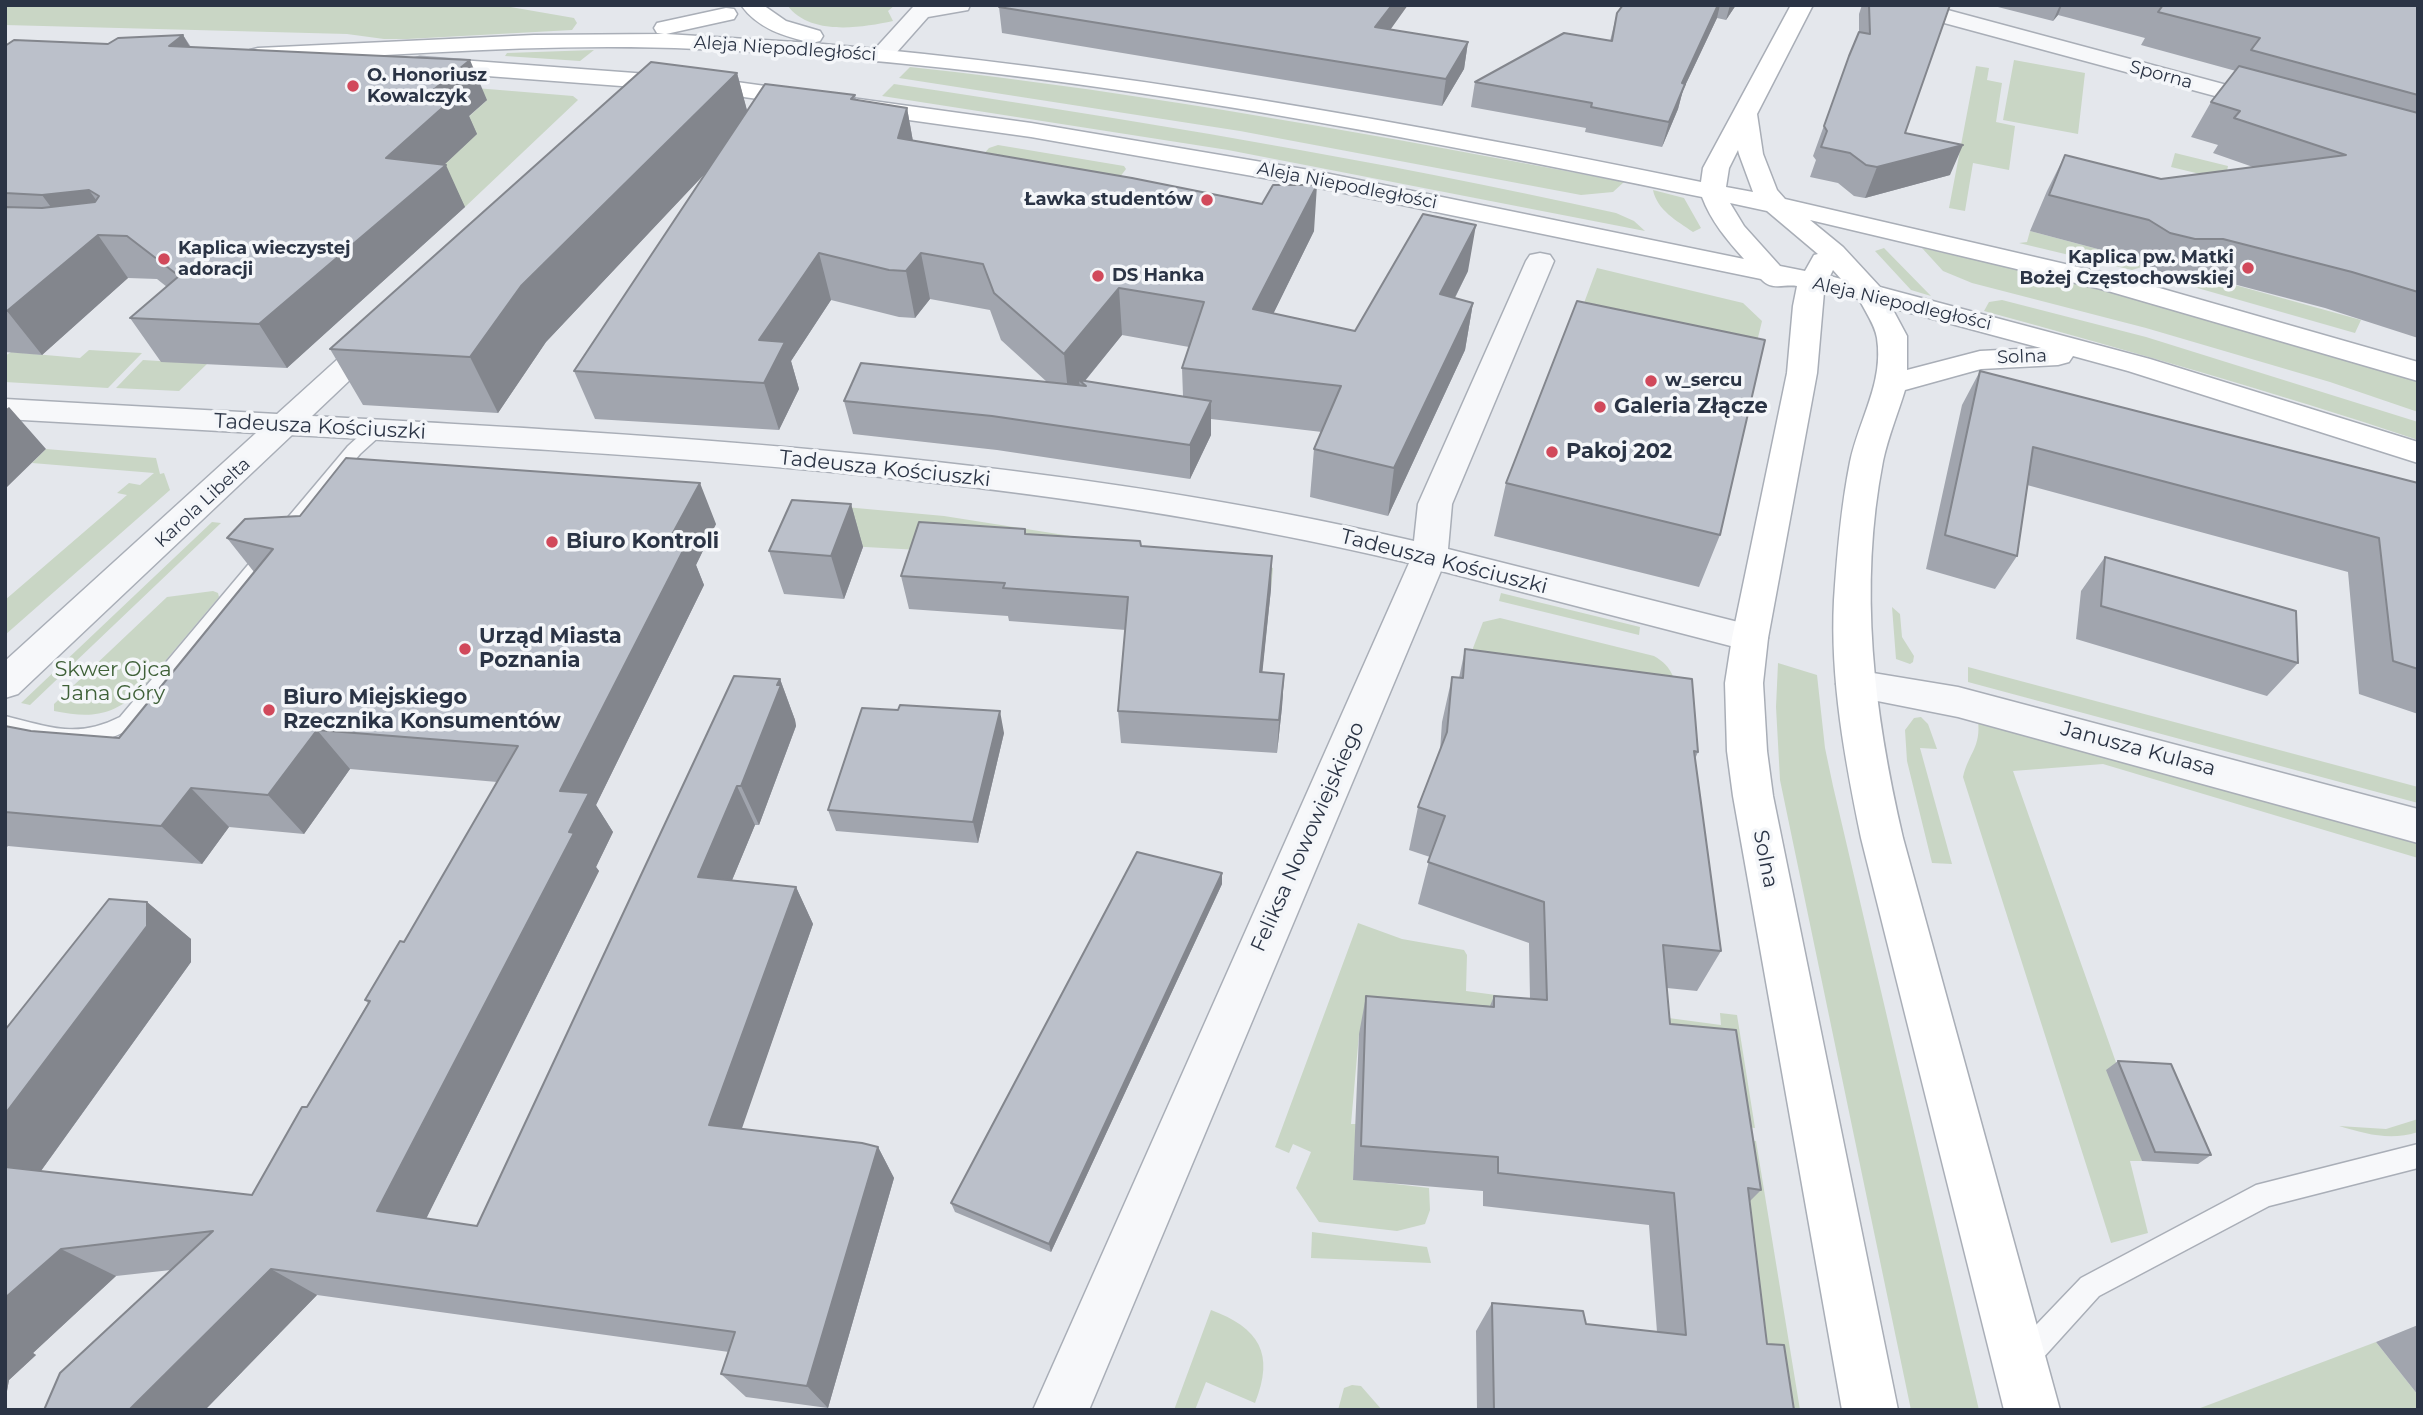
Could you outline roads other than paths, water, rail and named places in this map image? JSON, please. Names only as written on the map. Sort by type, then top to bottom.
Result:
[{"type":"street","points":[[751,5],[759,16],[774,25],[881,56],[920,12],[960,5]]},
{"type":"street","points":[[1802,5],[1716,168],[1713,191],[1720,210],[1735,232],[1771,274],[1809,294]]},
{"type":"street","name":"Sporna","points":[[1904,5],[2293,110]]},
{"type":"street","points":[[612,41],[731,10]]},
{"type":"street","points":[[631,104],[731,10]]},
{"type":"street","name":"Aleja Niepodległości","points":[[1771,274],[1315,178],[1031,131],[727,87],[242,55],[612,41],[697,42],[881,56],[1070,77],[1412,132],[1775,204],[2168,298],[2418,372]]},
{"type":"street","points":[[1745,114],[1751,154],[1765,191],[1775,204],[1833,253],[1870,293],[1892,336],[1892,384],[1867,459],[1858,516],[1852,602],[1855,684],[1864,754],[1882,838],[2026,1386]]},
{"type":"street","points":[[1679,254],[1735,232],[1775,204]]},
{"type":"street","points":[[1833,253],[1866,240],[1906,234]]},
{"type":"street","name":"Solna","points":[[1833,253],[1820,265],[1809,294],[1802,373],[1750,639],[1744,683],[1747,751],[1753,796],[1870,1410]]},
{"type":"street","name":"Feliksa Nowowiejskiego","points":[[1061,1410],[1430,555],[1435,504],[1541,261]]},
{"type":"street","name":"Aleja Niepodległości","points":[[1809,294],[1870,293],[2112,358],[2418,453]]},
{"type":"street","name":"Karola Libelta","points":[[5,684],[403,315]]},
{"type":"street","name":"Solna","points":[[1892,384],[1987,359],[2046,356],[2112,358]]},
{"type":"street","name":"Tadeusza Kościuszki","points":[[5,409],[729,454],[964,476],[1236,516],[1430,555],[1750,639]]},
{"type":"street","name":"Janusza Kulasa","points":[[1855,684],[1971,705],[2418,826]]},
{"type":"lane","points":[[5,723],[79,740],[95,738],[127,722],[354,450],[376,430]]},
{"type":"lane","points":[[2026,1386],[2090,1287],[2265,1194],[2418,1156]]},
{"type":"place","name":"O. Honoriusz Kowalczyk","points":[[353,86]]},
{"type":"place","name":"Ławka studentów","points":[[1207,200]]},
{"type":"place","name":"Kaplica wieczystej adoracji","points":[[164,259]]},
{"type":"place","name":"Kaplica pw. Matki Bożej Częstochowskiej","points":[[2248,268]]},
{"type":"place","name":"DS Hanka","points":[[1098,276]]},
{"type":"place","name":"w_sercu","points":[[1651,381]]},
{"type":"place","name":"Galeria Złącze","points":[[1600,407]]},
{"type":"place","name":"Pakoj 202","points":[[1552,452]]},
{"type":"place","name":"Biuro Kontroli","points":[[552,542]]},
{"type":"place","name":"Urząd Miasta Poznania","points":[[465,649]]},
{"type":"place","name":"Biuro Miejskiego Rzecznika Konsumentów","points":[[269,710]]},
{"type":"park label","name":"Skwer Ojca Jana Góry","points":[[113,682]]}]
